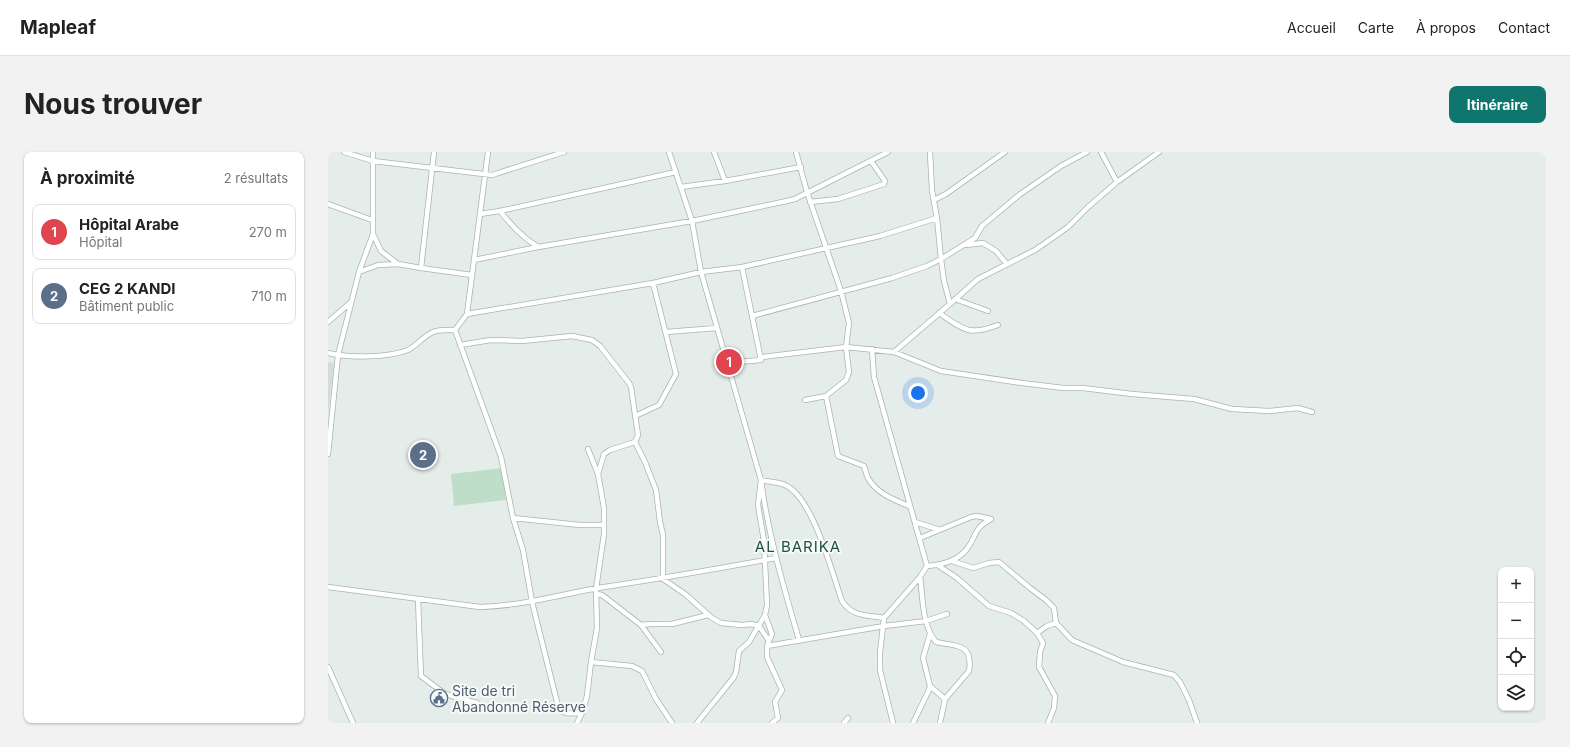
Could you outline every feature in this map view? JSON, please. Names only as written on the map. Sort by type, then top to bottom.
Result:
[{"type":"street","points":[[344,152],[373,161],[485,175],[492,175],[564,152]]},
{"type":"street","points":[[373,152],[373,234],[381,251],[398,264]]},
{"type":"street","points":[[421,268],[434,152]]},
{"type":"street","points":[[328,353],[338,355],[378,356],[394,354],[414,346],[433,332],[455,330],[467,314],[488,152]]},
{"type":"street","points":[[669,152],[692,221],[701,272],[761,480],[765,509],[776,558],[799,640]]},
{"type":"street","points":[[714,152],[725,181]]},
{"type":"street","points":[[796,152],[810,202],[841,291],[849,323],[846,347],[849,372],[846,380],[826,396],[805,400]]},
{"type":"street","points":[[474,260],[538,247],[692,221],[787,202],[888,152]]},
{"type":"street","points":[[930,152],[941,259],[950,304]]},
{"type":"street","points":[[934,200],[946,194],[1005,152]]},
{"type":"street","points":[[752,316],[910,273],[941,259],[975,238],[982,226],[1019,195],[1061,166],[1087,152]]},
{"type":"street","points":[[1101,152],[1117,182]]},
{"type":"street","points":[[894,352],[978,279],[1006,263],[1035,250],[1068,227],[1088,207],[1117,182],[1159,152]]},
{"type":"street","points":[[810,202],[838,199],[884,184],[885,181],[871,161]]},
{"type":"street","points":[[681,187],[725,181],[801,167]]},
{"type":"street","points":[[480,214],[500,211],[676,172]]},
{"type":"street","points":[[328,204],[372,220]]},
{"type":"street","points":[[500,211],[513,228],[525,239],[538,247]]},
{"type":"street","points":[[467,314],[654,283],[701,272],[742,267],[880,236],[937,218]]},
{"type":"street","points":[[328,454],[338,355],[350,303],[359,272],[373,234]]},
{"type":"street","points":[[525,239],[529,249]]},
{"type":"street","points":[[963,245],[983,243],[996,251],[1006,263]]},
{"type":"street","points":[[359,272],[378,265],[398,264],[472,275]]},
{"type":"street","points":[[742,267],[761,360]]},
{"type":"street","points":[[636,416],[659,405],[675,378],[676,370],[654,283]]},
{"type":"street","points":[[955,299],[988,311]]},
{"type":"street","points":[[328,322],[350,303]]},
{"type":"street","points":[[939,313],[960,327],[975,331],[983,331],[998,325]]},
{"type":"street","points":[[666,332],[717,328]]},
{"type":"street","points":[[455,330],[502,456],[513,518],[523,550],[532,602],[558,706],[562,712],[567,714],[582,713]]},
{"type":"street","points":[[460,345],[491,340],[522,341],[572,336],[592,340],[600,346],[629,383],[636,416],[638,435],[634,442],[610,450],[604,454],[598,474]]},
{"type":"street","points":[[727,363],[761,360],[762,357],[846,347],[872,349],[894,352],[941,371],[1063,388],[1083,388],[1194,399],[1232,409],[1269,411],[1298,408],[1312,412]]},
{"type":"street","points":[[872,349],[874,377],[927,566],[920,577],[884,618],[880,652],[880,670],[893,723]]},
{"type":"street","points":[[826,396],[838,456],[864,466],[867,476],[878,490],[892,499],[909,506]]},
{"type":"street","points":[[634,442],[645,462],[656,490],[660,522],[664,535],[663,579]]},
{"type":"street","points":[[576,723],[582,713],[587,696],[597,628],[596,591],[604,534],[604,508],[598,474],[588,450]]},
{"type":"street","points":[[697,723],[734,677],[739,651],[749,642],[765,615],[768,605],[766,560],[758,505],[761,480]]},
{"type":"street","points":[[761,480],[785,485],[794,490],[804,502],[818,529],[842,601],[846,607],[854,613],[884,618]]},
{"type":"street","points":[[920,538],[977,516],[991,519],[976,530],[966,550],[952,561],[939,566],[927,566]]},
{"type":"street","points":[[513,518],[580,525],[604,525]]},
{"type":"street","points":[[915,522],[940,530]]},
{"type":"street","points":[[328,587],[480,607],[503,606],[596,591],[776,558]]},
{"type":"street","points":[[952,561],[973,568],[989,563],[999,562],[1054,608],[1056,623],[1072,640],[1123,662],[1174,675],[1180,682],[1189,700],[1197,723]]},
{"type":"street","points":[[939,566],[957,578],[989,606],[1011,613],[1024,621],[1036,633],[1043,643],[1040,652],[1039,667],[1055,696],[1054,708],[1048,723]]},
{"type":"street","points":[[920,577],[926,621],[930,634],[936,642],[965,648],[969,654],[969,671],[945,699],[940,723]]},
{"type":"street","points":[[663,579],[685,594],[708,615],[721,623],[742,625],[751,624],[759,626],[768,644]]},
{"type":"street","points":[[596,591],[641,626],[661,652]]},
{"type":"street","points":[[418,599],[421,676],[445,694],[477,703]]},
{"type":"street","points":[[768,644],[926,621],[947,614]]},
{"type":"street","points":[[641,626],[650,624],[672,624],[708,615]]},
{"type":"street","points":[[765,615],[772,634],[768,644],[767,657],[782,690],[776,702],[778,718],[772,723]]},
{"type":"street","points":[[1036,633],[1046,626],[1056,623]]},
{"type":"street","points":[[930,634],[923,658],[930,686],[945,699]]},
{"type":"street","points":[[591,662],[632,666],[642,671],[656,699],[672,723]]},
{"type":"street","points":[[328,667],[353,723]]},
{"type":"street","points":[[913,723],[930,686]]},
{"type":"street","points":[[844,723],[848,718]]},
{"type":"shaded area","points":[[328,362],[334,364],[328,415]]},
{"type":"green space","points":[[503,468],[506,500],[454,506],[451,474]]},
{"type":"place","name":"Hôpital Arabe","points":[[729,362]]},
{"type":"place","name":"CEG 2 KANDI","points":[[423,455]]},
{"type":"place","name":"Site de tri Abandonné Réserve","points":[[439,698]]},
{"type":"district","name":"AL BARIKA","points":[[798,546]]}]
